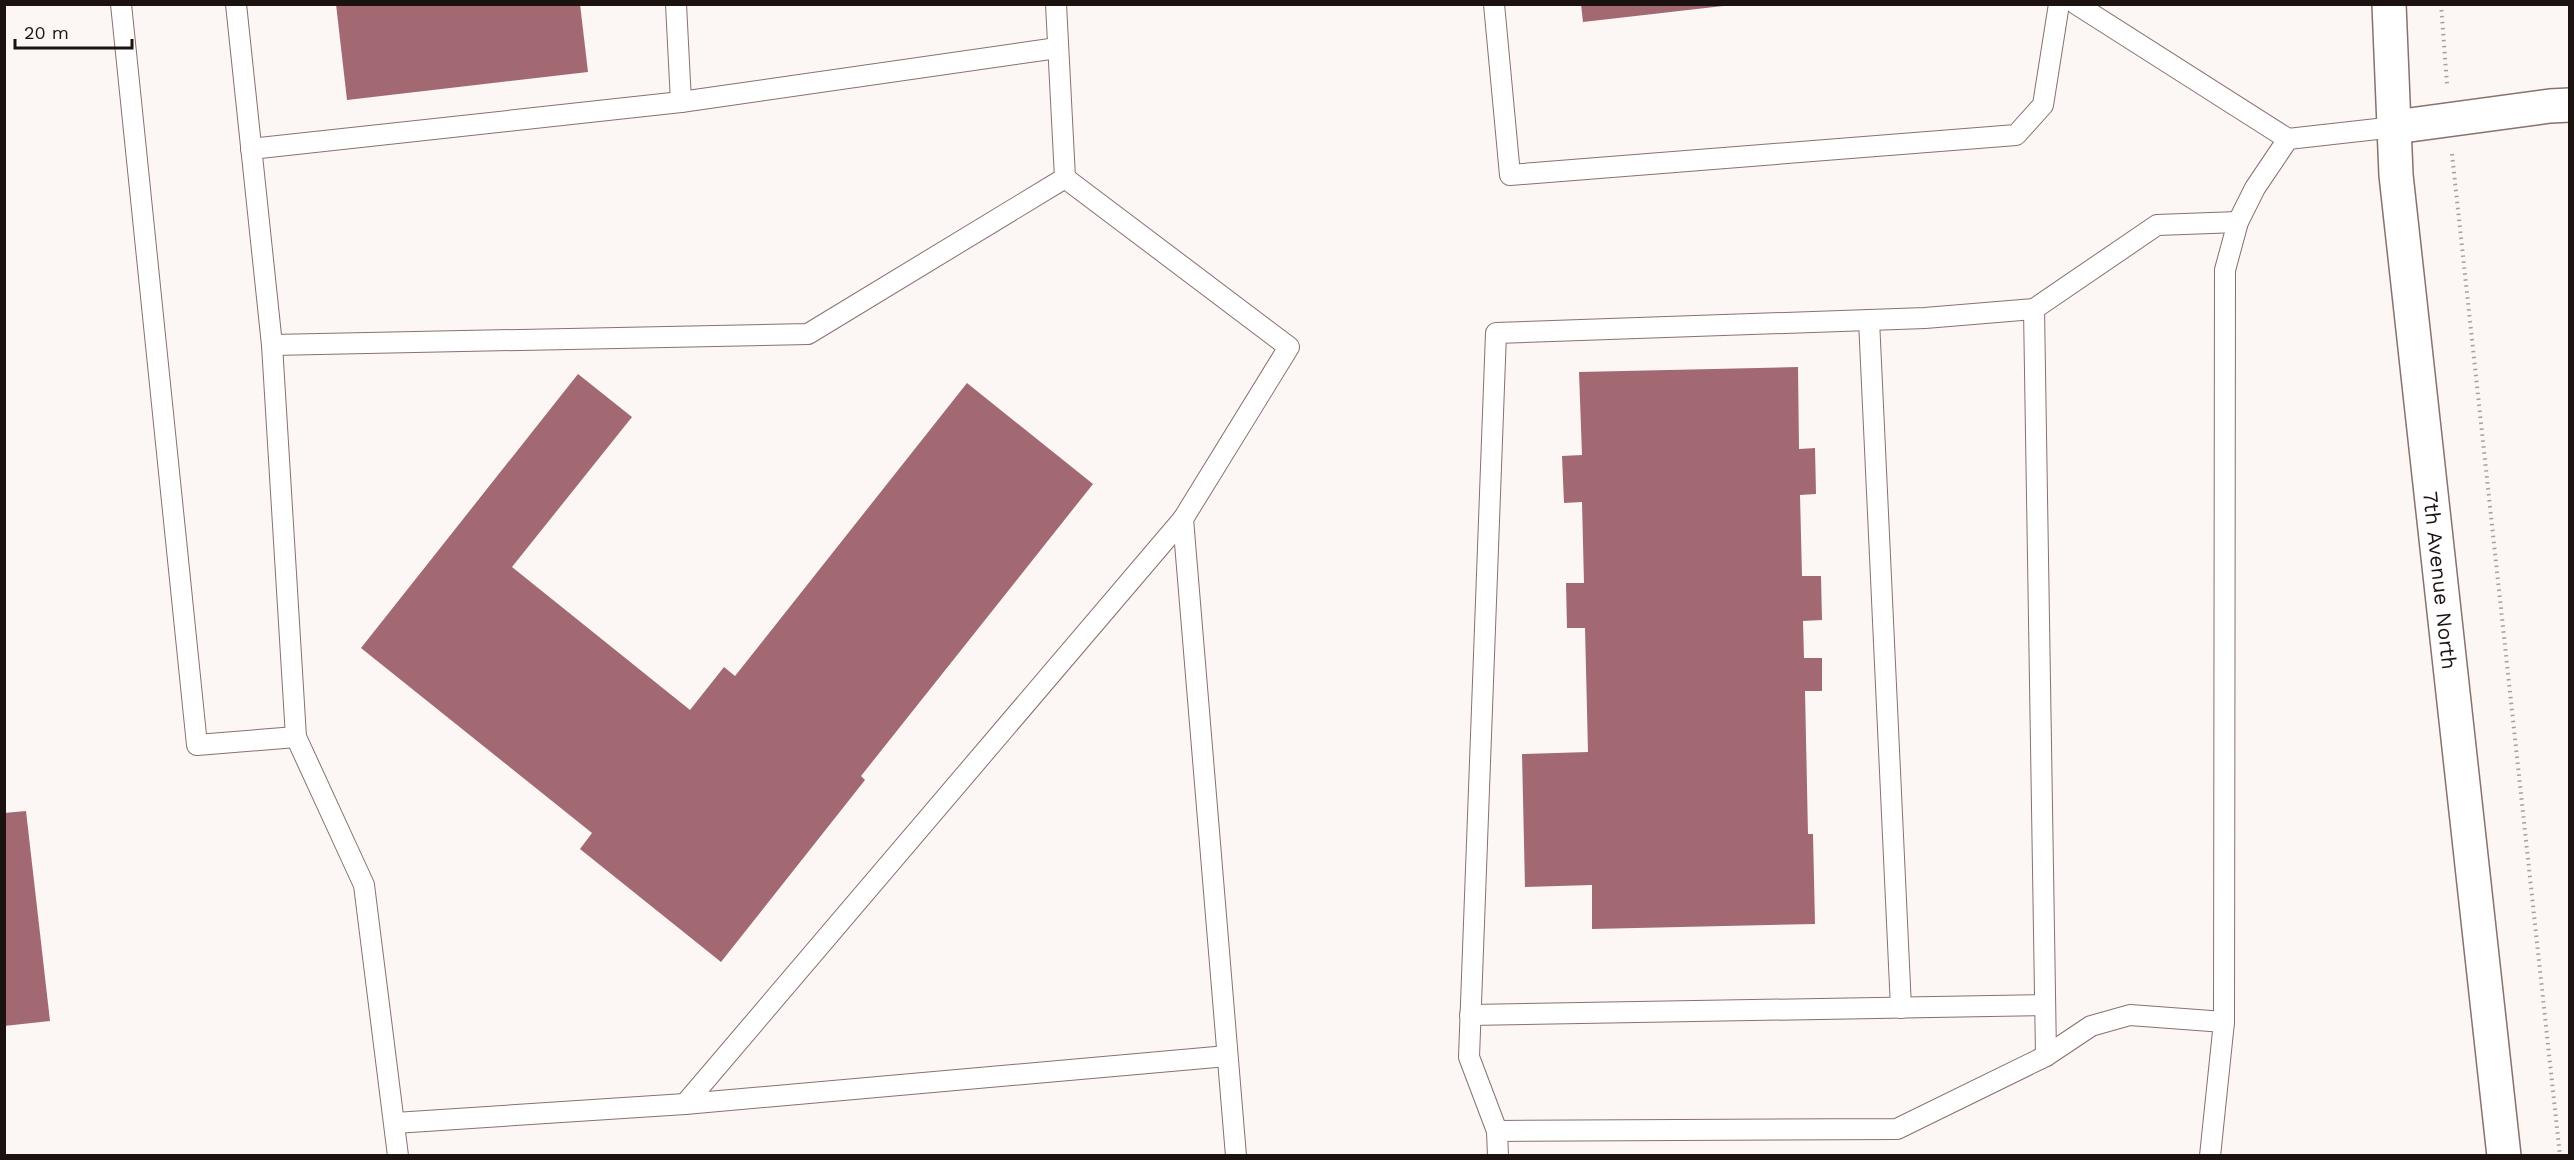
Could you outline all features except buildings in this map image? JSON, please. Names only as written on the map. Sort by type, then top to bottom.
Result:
[{"type":"street","name":"7th Avenue North","points":[[2389,4],[2396,175],[2504,1155]]},
{"type":"street","points":[[2395,127],[2570,105]]},
{"type":"lane","points":[[121,4],[196,745],[296,737]]},
{"type":"lane","points":[[236,4],[272,345],[296,737],[364,885],[398,1155]]},
{"type":"lane","points":[[676,4],[681,102]]},
{"type":"lane","points":[[686,1104],[1183,519],[1289,346],[1065,178],[1056,4]]},
{"type":"lane","points":[[1494,4],[1510,175],[2016,135],[2043,105],[2059,4]]},
{"type":"lane","points":[[2076,4],[2288,139],[2395,127]]},
{"type":"lane","points":[[251,149],[681,102],[1057,48]]},
{"type":"lane","points":[[2210,1155],[2224,1022],[2225,270],[2238,222],[2255,188],[2288,139]]},
{"type":"lane","points":[[272,345],[808,334],[1065,178]]},
{"type":"lane","points":[[1498,1155],[1497,1131],[1469,1057],[1497,333],[1869,320],[2034,309],[2157,225],[2238,222]]},
{"type":"lane","points":[[2034,309],[2046,1056]]},
{"type":"lane","points":[[1869,320],[1901,1008]]},
{"type":"lane","points":[[1183,519],[1236,1155]]},
{"type":"lane","points":[[1470,1015],[2045,1005]]},
{"type":"lane","points":[[1497,1131],[1897,1129],[2046,1056],[2091,1026],[2130,1015],[2224,1022]]},
{"type":"lane","points":[[395,1123],[686,1104],[1227,1056]]},
{"type":"path","points":[[2440,4],[2448,121],[2560,1155]]}]
